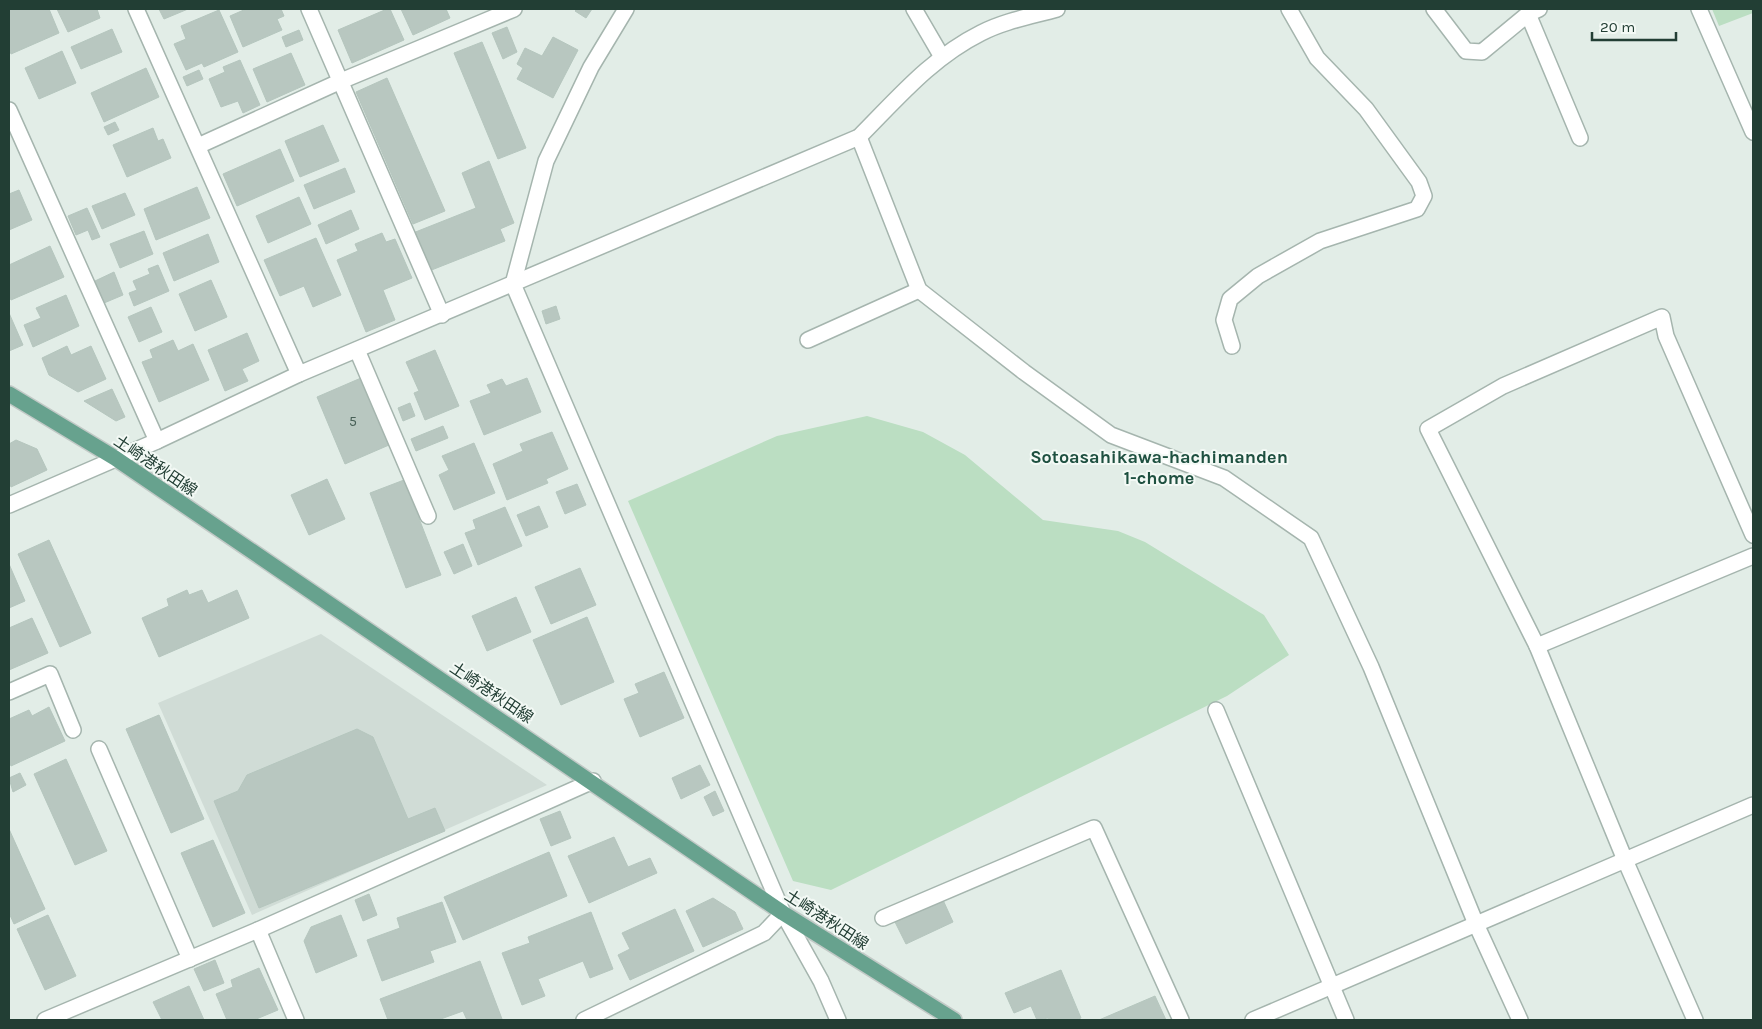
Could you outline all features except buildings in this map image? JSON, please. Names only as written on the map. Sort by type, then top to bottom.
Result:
[{"type":"main road","name":"土崎港秋田線","points":[[9,394],[115,458],[593,781],[783,913],[954,1020]]},
{"type":"street","points":[[136,9],[299,374]]},
{"type":"street","points":[[309,9],[442,315]]},
{"type":"street","points":[[198,146],[485,15],[514,9]]},
{"type":"street","points":[[626,9],[591,67],[546,161],[512,284],[783,913],[821,981],[838,1020]]},
{"type":"street","points":[[914,9],[942,57]]},
{"type":"street","points":[[9,505],[157,441],[299,374],[858,137],[909,84],[942,57],[981,33],[1057,9]]},
{"type":"street","points":[[1232,346],[1224,320],[1230,299],[1258,276],[1320,241],[1417,209],[1424,196],[1419,182],[1366,109],[1317,58],[1289,9]]},
{"type":"street","points":[[1434,9],[1466,51],[1482,52],[1534,11],[1580,138]]},
{"type":"street","points":[[1699,9],[1753,132]]},
{"type":"street","points":[[9,110],[157,441]]},
{"type":"street","points":[[858,137],[919,290],[1024,372],[1111,435],[1224,478],[1311,538],[1371,667],[1476,924],[1520,1020]]},
{"type":"street","points":[[808,340],[919,290]]},
{"type":"street","points":[[1695,1020],[1625,860],[1537,646],[1428,429],[1503,386],[1662,317],[1666,336],[1753,535]]},
{"type":"street","points":[[358,350],[428,516]]},
{"type":"street","points":[[1537,646],[1753,556]]},
{"type":"street","points":[[9,692],[50,674],[73,730]]},
{"type":"street","points":[[1216,710],[1346,1020]]},
{"type":"street","points":[[99,750],[190,959]]},
{"type":"street","points":[[45,1020],[258,930],[593,781]]},
{"type":"street","points":[[1253,1020],[1753,805]]},
{"type":"street","points":[[883,918],[1094,828],[1181,1020]]},
{"type":"street","points":[[584,1020],[764,933],[783,913]]},
{"type":"street","points":[[258,930],[296,1020]]},
{"type":"shaded area","points":[[321,634],[547,785],[252,915],[158,703]]},
{"type":"green space","points":[[1712,9],[1753,9],[1753,13],[1719,26]]},
{"type":"green space","points":[[867,416],[923,432],[965,455],[1043,520],[1118,531],[1145,542],[1264,615],[1289,655],[1227,696],[831,890],[793,881],[628,501],[777,436]]},
{"type":"district","name":"Sotoasahikawa-hachimanden 1-chome","points":[[1159,467]]}]
